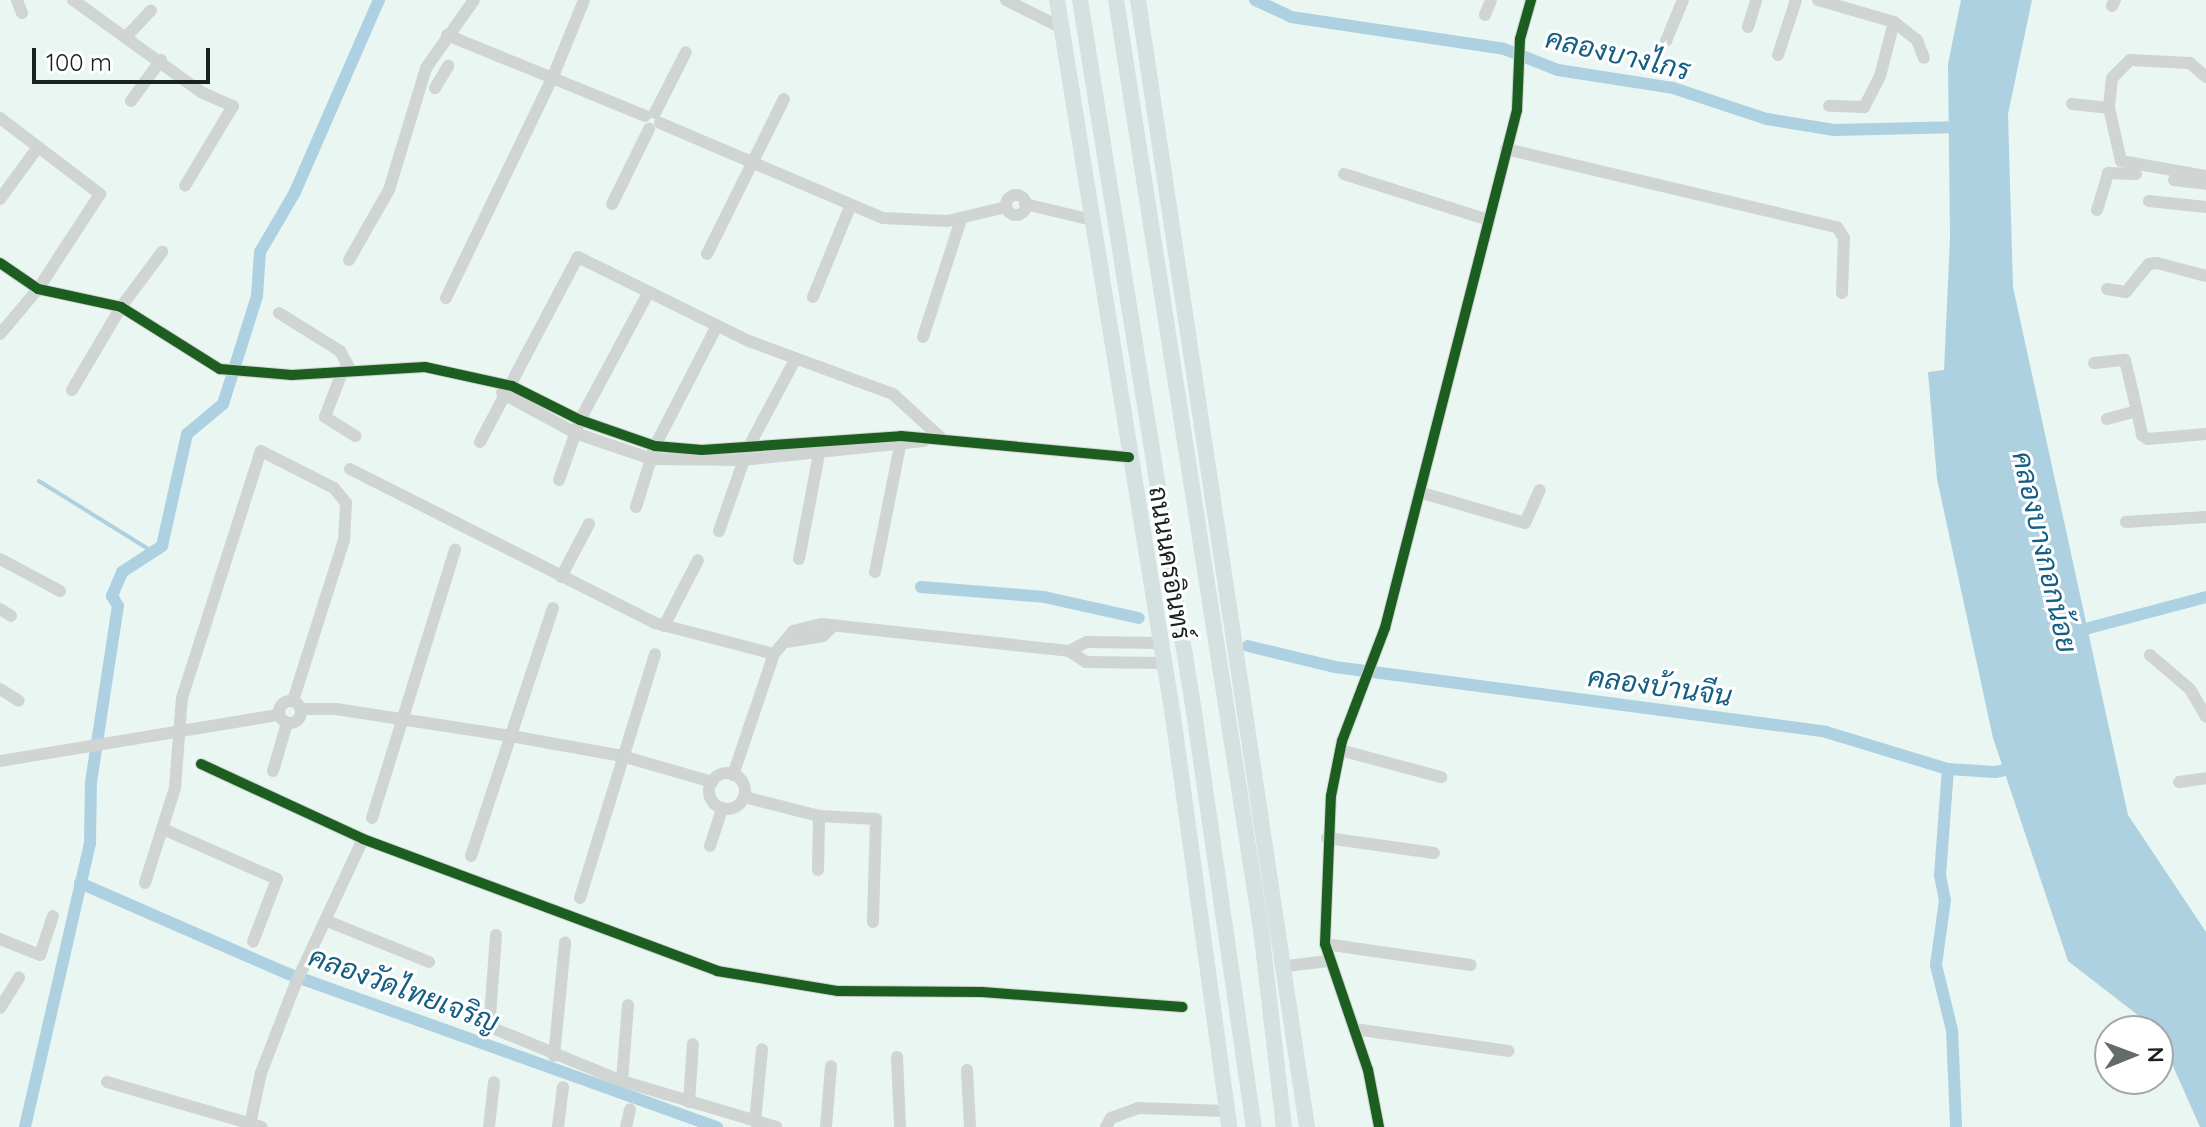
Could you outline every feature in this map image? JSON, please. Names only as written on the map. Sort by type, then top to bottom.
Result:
[{"type":"main road","name":"ถนนนครอินทร์","points":[[1057,0],[1173,716],[1228,1119]]},
{"type":"main road","name":"ถนนนครอินทร์","points":[[1080,0],[1215,855],[1254,1127]]},
{"type":"main road","name":"ถนนนครอินทร์","points":[[1116,0],[1237,769],[1284,1127]]},
{"type":"main road","name":"ถนนนครอินทร์","points":[[1138,0],[1272,869],[1307,1127]]},
{"type":"main road","points":[[1173,716],[1215,855]]},
{"type":"main road","points":[[1237,769],[1272,869]]},
{"type":"street","points":[[73,0],[161,60],[201,92],[233,106],[185,186]]},
{"type":"street","points":[[349,260],[389,190],[421,85],[447,35],[474,0]]},
{"type":"street","points":[[446,298],[552,79],[584,0]]},
{"type":"street","points":[[1006,0],[1062,28]]},
{"type":"street","points":[[1485,15],[1491,0]]},
{"type":"street","points":[[1379,1127],[1354,1029],[1325,944],[1327,838],[1340,750],[1364,677],[1373,662],[1506,149],[1521,87],[1520,39],[1531,0]]},
{"type":"street","points":[[1666,41],[1683,0]]},
{"type":"street","points":[[1748,27],[1756,0]]},
{"type":"street","points":[[1778,55],[1796,0]]},
{"type":"street","points":[[1818,0],[1894,22],[1917,40],[1924,58]]},
{"type":"street","points":[[127,36],[151,10]]},
{"type":"street","points":[[1829,106],[1864,107],[1880,76],[1894,22]]},
{"type":"street","points":[[447,35],[850,207],[905,221],[961,219],[1006,207],[1017,215],[1025,204],[1092,220]]},
{"type":"street","points":[[612,204],[686,52]]},
{"type":"street","points":[[2206,77],[2190,63],[2152,58],[2123,62],[2112,78],[2109,108],[2121,161],[2206,176]]},
{"type":"street","points":[[131,101],[161,60]]},
{"type":"street","points":[[421,85],[440,89],[448,66]]},
{"type":"street","points":[[707,254],[784,99]]},
{"type":"street","points":[[2072,104],[2109,108]]},
{"type":"street","points":[[0,118],[100,194],[38,289],[0,334]]},
{"type":"street","points":[[0,199],[38,147]]},
{"type":"street","points":[[1506,149],[1837,227],[1844,238],[1842,293]]},
{"type":"street","points":[[2097,210],[2108,173],[2114,171],[2206,184]]},
{"type":"street","points":[[1344,174],[1488,220]]},
{"type":"street","points":[[2149,201],[2206,207]]},
{"type":"street","points":[[813,297],[850,207]]},
{"type":"street","points":[[923,337],[961,219]]},
{"type":"street","points":[[72,390],[121,307],[162,252]]},
{"type":"street","points":[[480,442],[578,257],[717,326],[795,360],[893,394],[941,438]]},
{"type":"street","points":[[0,263],[38,289],[121,307],[220,369],[250,375],[425,367],[491,383],[578,427],[653,453],[745,454],[941,438],[1129,457]]},
{"type":"street","points":[[2107,289],[2126,292],[2149,264],[2157,263],[2206,276]]},
{"type":"street","points":[[559,480],[578,427],[648,293]]},
{"type":"street","points":[[279,313],[340,351],[347,369],[325,417],[356,436]]},
{"type":"street","points":[[636,507],[653,453],[717,326]]},
{"type":"street","points":[[719,531],[745,454],[795,360]]},
{"type":"street","points":[[2094,363],[2125,360],[2142,435],[2148,439],[2206,434]]},
{"type":"street","points":[[2107,419],[2137,411]]},
{"type":"street","points":[[875,572],[901,441]]},
{"type":"street","points":[[799,559],[820,448]]},
{"type":"street","points":[[0,761],[79,752],[176,730],[298,720],[297,705],[344,540],[346,503],[334,488],[261,451],[198,641],[176,730],[175,788],[145,883]]},
{"type":"street","points":[[350,469],[664,626],[774,654]]},
{"type":"street","points":[[1419,492],[1525,523],[1540,490]]},
{"type":"street","points":[[2126,522],[2206,517]]},
{"type":"street","points":[[561,577],[589,524]]},
{"type":"street","points":[[372,818],[455,550]]},
{"type":"street","points":[[0,559],[60,591]]},
{"type":"street","points":[[664,626],[698,560]]},
{"type":"street","points":[[471,856],[553,608]]},
{"type":"street","points":[[733,775],[774,654],[786,642],[810,640],[831,628],[1069,651],[1086,662],[1163,663]]},
{"type":"street","points":[[1069,651],[1087,642],[1160,643]]},
{"type":"street","points":[[580,898],[655,654]]},
{"type":"street","points":[[2150,655],[2190,689],[2206,717]]},
{"type":"street","points":[[0,689],[19,701]]},
{"type":"street","points":[[273,771],[283,719],[282,704],[402,718],[622,756],[712,782]]},
{"type":"street","points":[[1340,750],[1441,777]]},
{"type":"street","points":[[201,764],[363,839],[717,971],[764,982],[838,991],[982,992],[1182,1007]]},
{"type":"street","points":[[721,775],[733,775],[743,784],[744,797],[735,807],[722,808],[711,798],[712,782],[721,775]]},
{"type":"street","points":[[2179,782],[2206,778]]},
{"type":"street","points":[[744,797],[819,816],[876,819],[873,922]]},
{"type":"street","points":[[710,846],[722,808]]},
{"type":"street","points":[[818,870],[819,816]]},
{"type":"street","points":[[163,829],[277,879],[253,942]]},
{"type":"street","points":[[1327,838],[1434,853]]},
{"type":"street","points":[[107,1082],[256,1126],[261,1073],[295,985],[363,839]]},
{"type":"street","points":[[0,939],[40,955],[53,916]]},
{"type":"street","points":[[327,921],[429,962]]},
{"type":"street","points":[[496,935],[491,1025],[554,1056],[622,1081],[776,1127]]},
{"type":"street","points":[[554,1056],[565,943]]},
{"type":"street","points":[[1325,944],[1470,965]]},
{"type":"street","points":[[1286,966],[1329,961]]},
{"type":"street","points":[[0,1008],[19,977]]},
{"type":"street","points":[[622,1081],[628,1005]]},
{"type":"street","points":[[1354,1029],[1508,1051]]},
{"type":"street","points":[[689,1102],[693,1044]]},
{"type":"street","points":[[755,1122],[762,1049]]},
{"type":"street","points":[[897,1057],[900,1127]]},
{"type":"street","points":[[826,1127],[831,1066]]},
{"type":"street","points":[[967,1070],[970,1127]]},
{"type":"street","points":[[489,1127],[494,1082]]},
{"type":"street","points":[[558,1127],[563,1087]]},
{"type":"street","points":[[1106,1127],[1111,1118],[1138,1108],[1228,1119]]},
{"type":"street","points":[[626,1127],[630,1109]]},
{"type":"water","name":"คลองบางกอกน้อย","points":[[1961,0],[2032,0],[2008,114],[2013,287],[2128,815],[2206,932],[2206,1127],[2200,1127],[2174,1068],[2174,1015],[2138,1015],[2068,961],[1993,738],[1937,479],[1928,372],[1944,370],[1950,238],[1948,64]]},
{"type":"waterway","points":[[25,1127],[90,843],[91,782],[118,606],[112,596],[122,572],[162,546],[187,434],[223,404],[257,296],[260,252],[295,192],[379,0]]},
{"type":"waterway","name":"คลองบางไกร","points":[[1255,0],[1291,17],[1504,49],[1558,70],[1673,88],[1767,119],[1834,130],[1962,127]]},
{"type":"waterway","points":[[39,481],[153,552]]},
{"type":"waterway","name":"คลองบ้านจีน","points":[[921,587],[1044,597],[1139,618]]},
{"type":"waterway","name":"คลองบางกอกน้อย","points":[[2070,633],[2206,597]]},
{"type":"waterway","name":"คลองบ้านจีน","points":[[1248,646],[1335,667],[1826,732],[1948,769],[1995,772],[2020,767]]},
{"type":"waterway","points":[[1948,769],[1940,875],[1945,900],[1936,965],[1952,1030],[1956,1127]]},
{"type":"waterway","name":"คลองวัดไทยเจริญ","points":[[80,883],[286,973],[717,1127]]},
{"type":"cycle path","points":[[1379,1127],[1368,1070],[1325,944],[1331,796],[1342,741],[1385,628],[1517,110],[1520,39],[1531,0]]},
{"type":"cycle path","points":[[0,263],[38,289],[121,307],[220,369],[292,375],[425,367],[512,386],[580,420],[655,446],[702,450],[901,436],[1129,457]]},
{"type":"cycle path","points":[[201,764],[363,839],[717,971],[838,991],[982,992],[1182,1007]]}]
